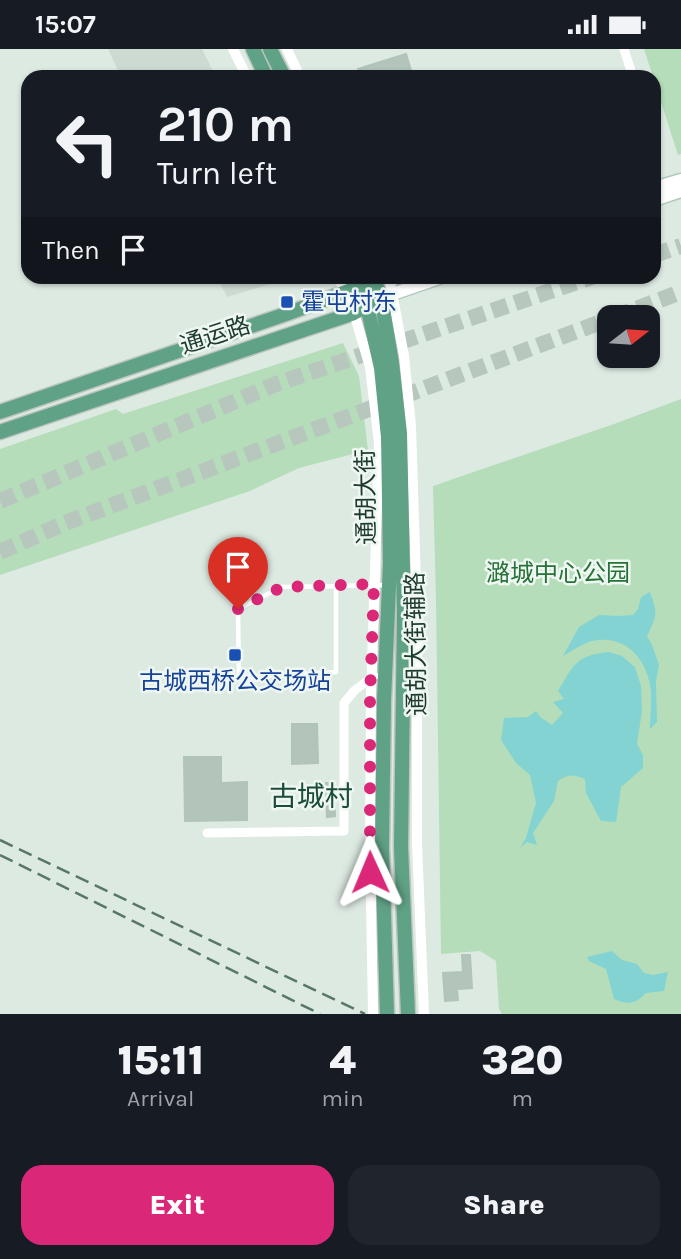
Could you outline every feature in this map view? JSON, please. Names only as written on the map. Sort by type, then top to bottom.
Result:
[{"type":"main road","points":[[253,49],[263,70]]},
{"type":"main road","points":[[270,49],[280,70]]},
{"type":"main road","points":[[661,186],[681,180]]},
{"type":"main road","points":[[661,198],[681,191]]},
{"type":"main road","name":"通运路","points":[[0,412],[347,293],[364,284]]},
{"type":"main road","name":"通胡大街","points":[[371,284],[361,309],[381,368],[403,585],[386,671],[382,848],[387,1014]]},
{"type":"main road","name":"通胡大街","points":[[377,284],[386,296],[400,433],[403,585],[401,847],[408,1014]]},
{"type":"main road","name":"通运路","points":[[0,432],[361,309],[386,296],[421,284]]},
{"type":"street","points":[[233,49],[244,70]]},
{"type":"street","points":[[287,49],[297,70]]},
{"type":"street","points":[[624,49],[631,70]]},
{"type":"street","name":"通胡大街辅路","points":[[341,284],[361,309],[379,443],[371,678],[373,1014]]},
{"type":"street","name":"通胡大街辅路","points":[[403,585],[417,614],[417,844],[424,1014]]},
{"type":"street","points":[[207,833],[344,831],[344,703],[355,690],[386,671]]},
{"type":"lane","points":[[335,585],[336,672],[239,677],[238,609],[282,587],[335,585],[374,584],[403,585]]},
{"type":"shaded area","points":[[108,49],[202,49],[212,70],[118,70]]},
{"type":"shaded area","points":[[220,284],[271,284],[227,297]]},
{"type":"green space","points":[[644,49],[681,49],[681,154],[678,155],[661,102],[661,70],[651,70]]},
{"type":"green space","points":[[343,343],[359,376],[368,450],[299,468],[250,491],[0,575],[0,449],[116,409],[123,414]]},
{"type":"green space","name":"潞城中心公园","points":[[681,399],[681,1014],[502,1014],[499,1009],[496,961],[480,951],[441,954],[433,486]]},
{"type":"water","points":[[650,592],[655,614],[647,636],[659,665],[656,681],[657,722],[650,729],[649,680],[641,661],[628,647],[609,640],[598,640],[584,644],[563,656],[579,627],[599,615],[633,615],[638,609],[641,597]]},
{"type":"water","points":[[609,652],[622,656],[635,667],[641,686],[642,711],[637,744],[643,755],[643,768],[621,787],[616,822],[601,821],[586,793],[585,779],[571,775],[558,781],[554,801],[533,833],[537,845],[527,842],[520,848],[526,838],[536,803],[530,775],[516,763],[501,740],[504,718],[528,717],[536,711],[552,725],[563,713],[553,702],[564,699],[558,691],[572,668],[589,656]]},
{"type":"water","points":[[612,951],[622,960],[637,964],[644,973],[653,975],[668,972],[664,991],[646,993],[632,1002],[614,999],[606,969],[589,961],[587,957]]},
{"type":"building","points":[[406,54],[411,70],[358,70]]},
{"type":"building","points":[[292,724],[317,724],[318,763],[292,764]]},
{"type":"building","points":[[184,757],[221,757],[221,783],[247,782],[247,820],[185,821]]},
{"type":"building","points":[[326,783],[334,783],[335,816],[327,817]]},
{"type":"building","points":[[462,955],[470,955],[472,988],[457,989],[458,1000],[445,1001],[443,973],[463,972]]},
{"type":"tunnel","points":[[661,253],[681,246]]},
{"type":"tunnel","points":[[0,501],[276,384],[571,284]]},
{"type":"tunnel","points":[[647,305],[681,292]]},
{"type":"tunnel","points":[[0,552],[65,523],[597,324]]},
{"type":"railway","points":[[0,840],[365,1014]]},
{"type":"railway","points":[[0,855],[320,1014]]},
{"type":"place","name":"霍屯村东","points":[[287,302]]},
{"type":"place","name":"古城西桥公交场站","points":[[235,655]]},
{"type":"district","name":"古城村","points":[[311,796]]},
{"type":"route","points":[[238,609],[282,587],[374,584],[370,697],[370,872]]}]
